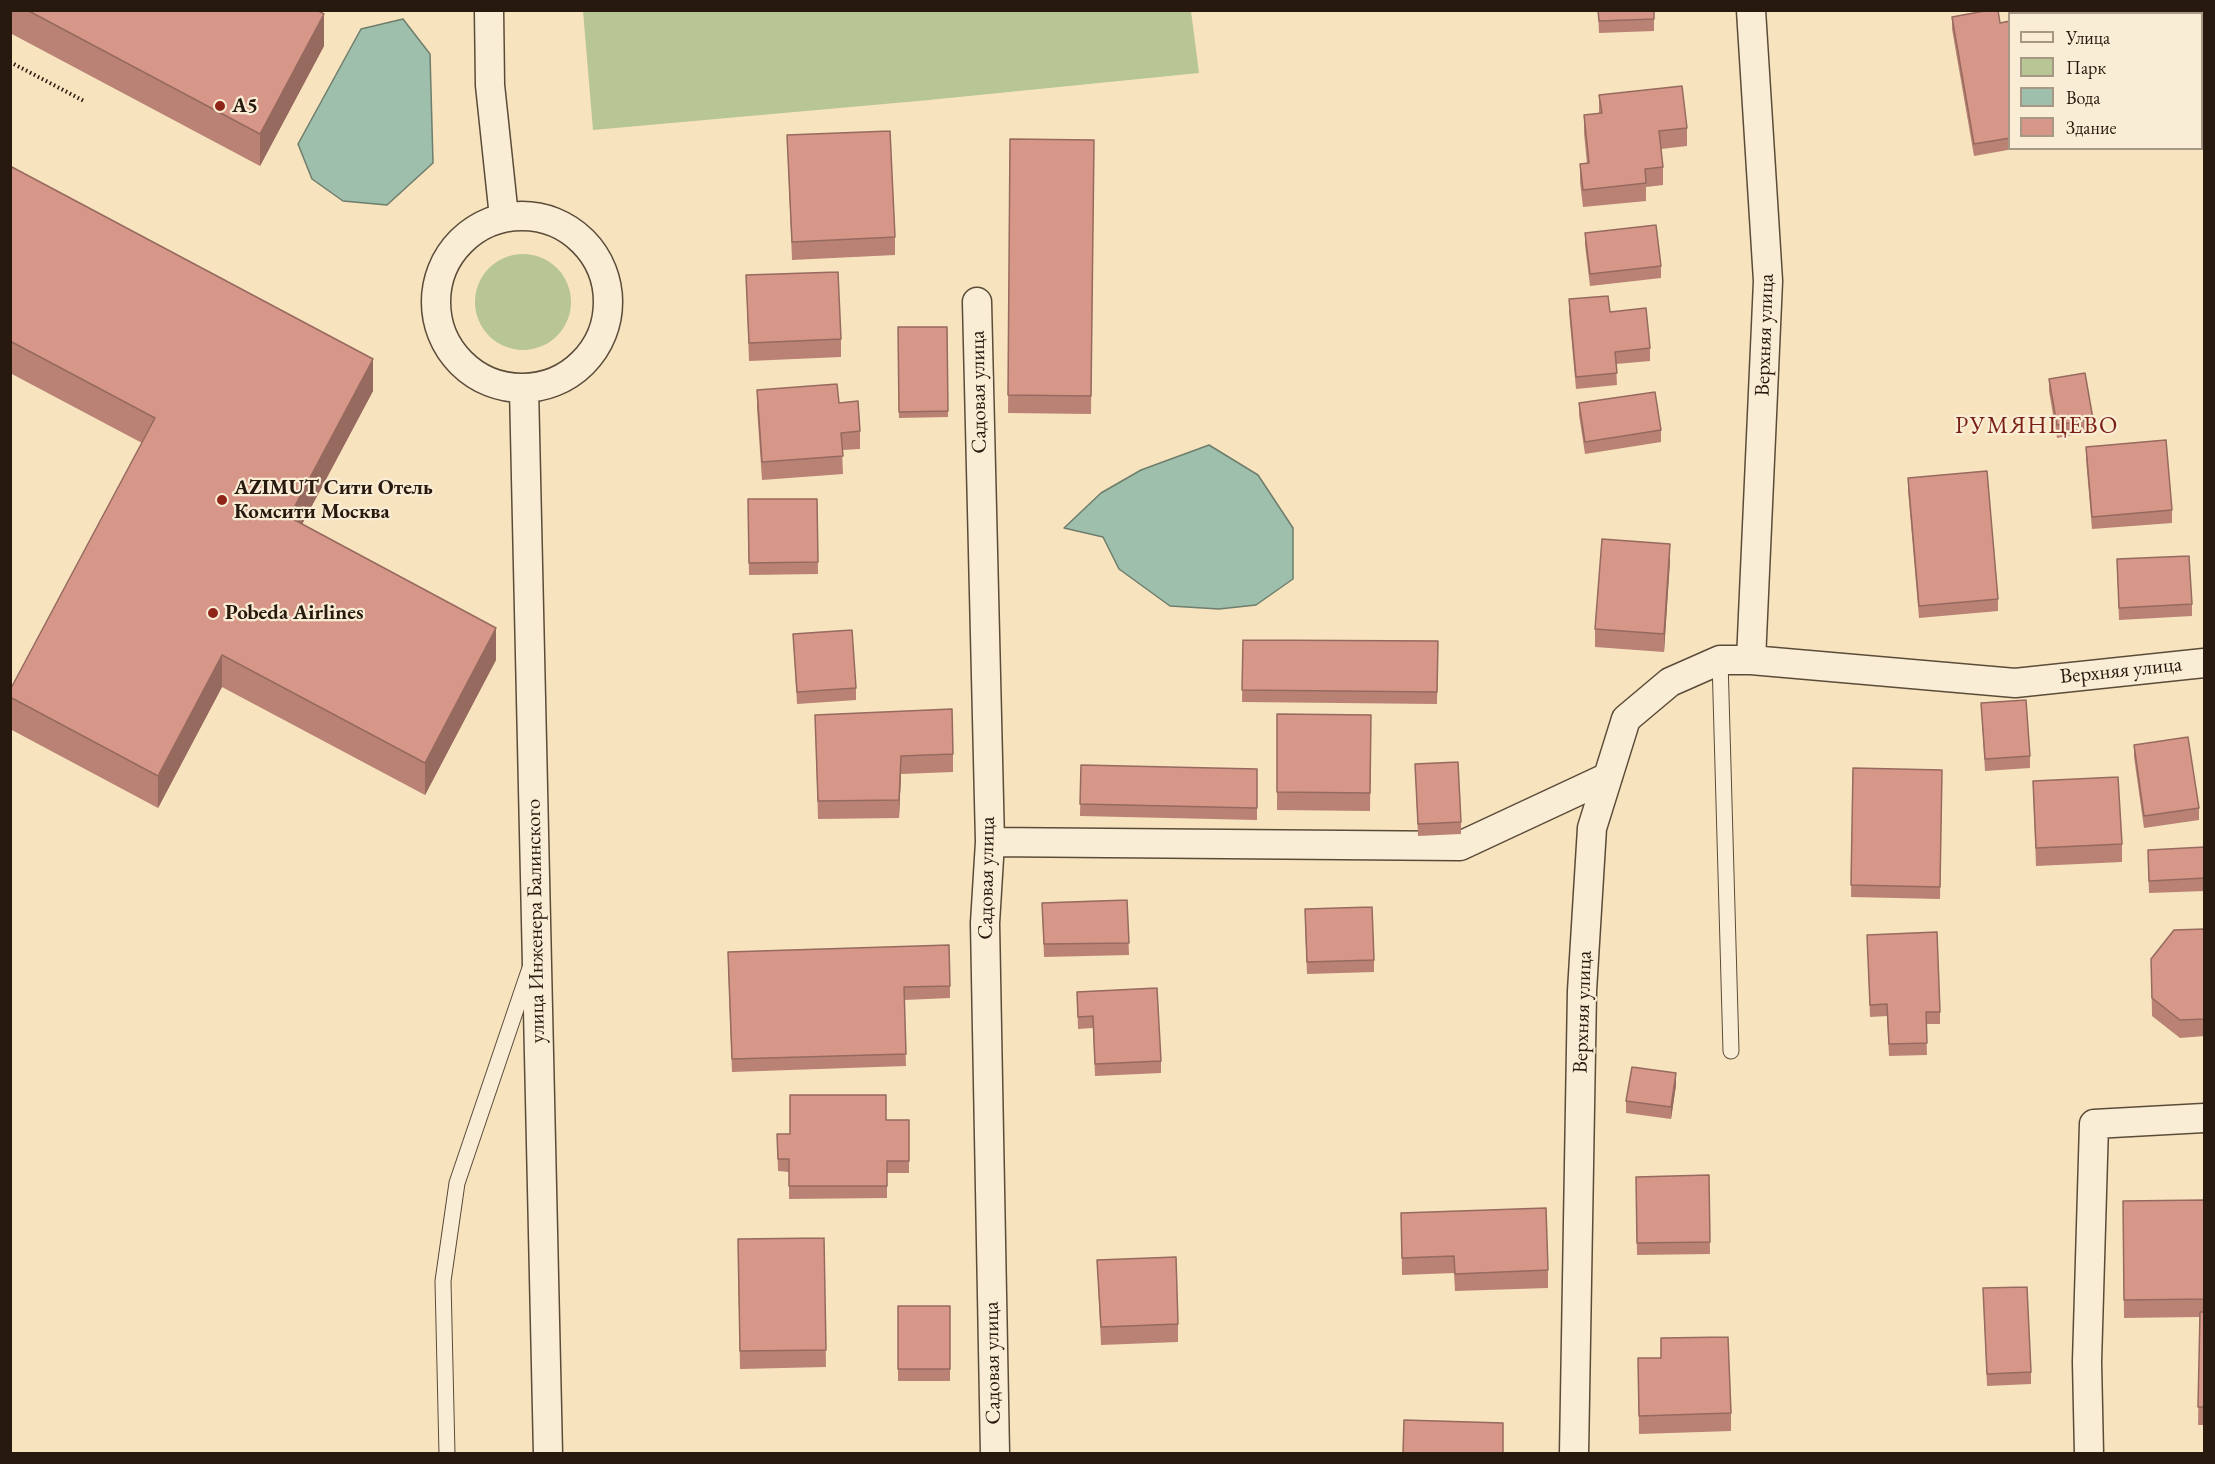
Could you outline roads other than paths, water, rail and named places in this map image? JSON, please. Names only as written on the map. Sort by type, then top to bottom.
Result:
[{"type":"street","points":[[489,10],[490,85],[504,217]]},
{"type":"street","name":"Верхняя улица","points":[[1751,10],[1768,281],[1751,660]]},
{"type":"street","points":[[504,217],[534,217],[563,226],[575,235],[586,245],[602,270],[608,300],[603,330],[589,356],[579,367],[560,379],[539,387],[524,388],[494,384],[480,378],[463,364],[448,347],[441,334],[435,304],[440,274],[454,248],[476,229],[504,217]]},
{"type":"street","name":"Садовая улица","points":[[977,302],[990,842],[985,923],[995,1454]]},
{"type":"street","name":"улица Инженера Балинского","points":[[524,388],[548,1454]]},
{"type":"street","name":"Верхняя улица","points":[[1574,1454],[1582,992],[1592,828],[1626,719],[1670,682],[1720,660],[1751,660],[2015,683],[2205,663]]},
{"type":"street","points":[[990,842],[1460,846],[1608,777]]},
{"type":"street","points":[[2089,1454],[2087,1362],[2094,1124],[2205,1118]]},
{"type":"lane","points":[[1720,660],[1731,1051]]},
{"type":"lane","points":[[447,1454],[443,1281],[457,1184],[537,948]]},
{"type":"water","points":[[403,19],[430,54],[433,163],[387,205],[343,201],[312,179],[298,144],[361,29]]},
{"type":"water","points":[[1209,445],[1258,475],[1293,528],[1293,579],[1256,605],[1219,609],[1170,606],[1119,569],[1103,537],[1064,528],[1101,493],[1141,470]]},
{"type":"place","name":"А5","points":[[220,106]]},
{"type":"place","name":"AZIMUT Сити Отель Комсити Москва","points":[[222,500]]},
{"type":"place","name":"Pobeda Airlines","points":[[213,613]]},
{"type":"district","name":"РУМЯНЦЕВО","points":[[2037,426]]}]
